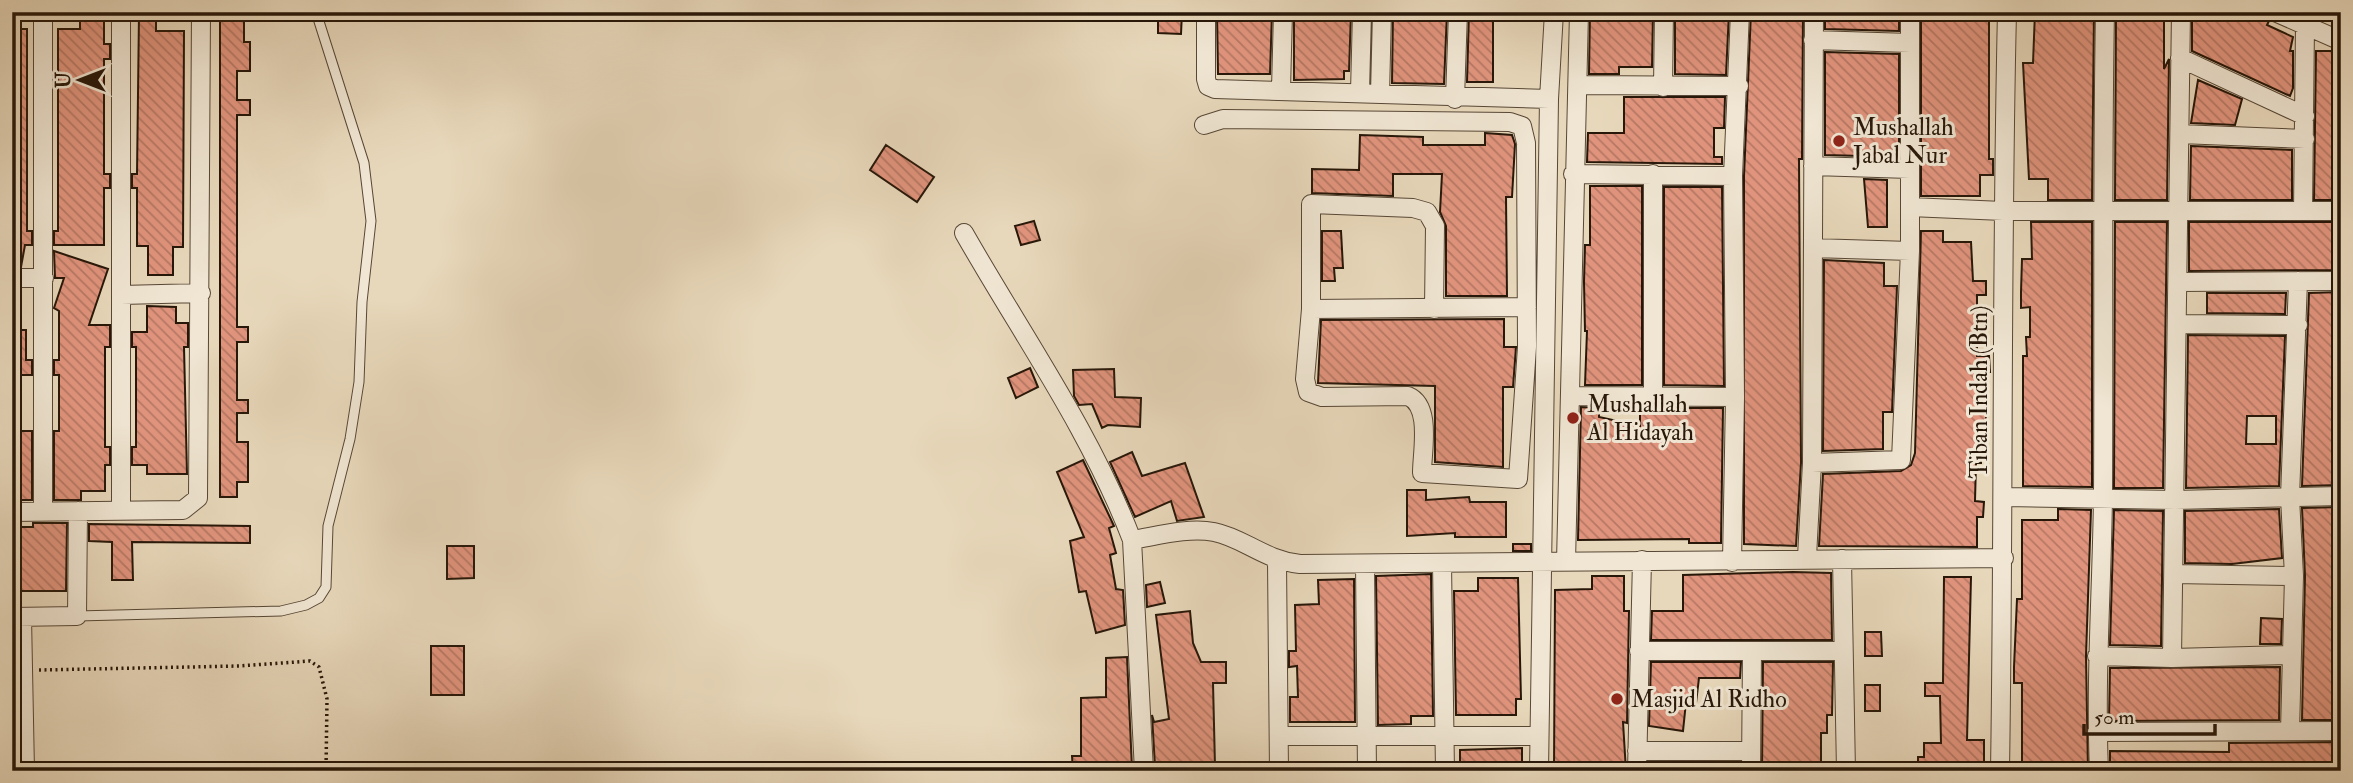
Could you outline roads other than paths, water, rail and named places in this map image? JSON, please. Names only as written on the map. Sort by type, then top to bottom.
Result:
[{"type":"street","points":[[43,12],[43,511]]},
{"type":"street","points":[[121,12],[121,511]]},
{"type":"street","points":[[12,512],[183,510],[198,498],[201,12]]},
{"type":"street","points":[[1206,12],[1205,71],[1208,86],[1223,91],[1281,89],[1455,99],[1549,96],[1578,89],[1739,86]]},
{"type":"street","points":[[1281,89],[1283,12]]},
{"type":"street","points":[[1360,92],[1362,12]]},
{"type":"street","points":[[1380,93],[1382,12]]},
{"type":"street","points":[[1455,99],[1458,12]]},
{"type":"street","points":[[1434,309],[1435,226],[1427,212],[1413,208],[1311,204],[1311,309],[1305,379],[1308,392],[1322,397],[1408,396],[1415,399],[1423,411],[1422,474],[1518,479],[1536,347],[1554,12]]},
{"type":"street","points":[[1566,562],[1578,12]]},
{"type":"street","points":[[1664,12],[1664,87]]},
{"type":"street","points":[[1732,562],[1735,397],[1732,176],[1739,86],[1740,12]]},
{"type":"street","points":[[1807,557],[1812,463],[1814,12]]},
{"type":"street","points":[[1812,463],[1900,460],[1910,251],[1910,12]]},
{"type":"street","name":"Tiban Indah (Btn)","points":[[2000,771],[2005,497],[2003,211],[2007,12]]},
{"type":"street","points":[[2099,771],[2097,656],[2103,497],[2101,211],[2105,12]]},
{"type":"street","points":[[2172,658],[2181,12]]},
{"type":"street","points":[[2274,12],[2341,41]]},
{"type":"street","points":[[2302,211],[2305,25]]},
{"type":"street","points":[[1813,40],[1910,43]]},
{"type":"street","points":[[2180,58],[2305,116]]},
{"type":"street","points":[[1204,125],[1223,119],[1517,123],[1522,126],[1526,143],[1527,307],[1536,347],[1544,563],[1539,771]]},
{"type":"street","points":[[2180,134],[2305,139]]},
{"type":"street","points":[[1813,166],[1910,169]]},
{"type":"street","points":[[1573,174],[1732,176]]},
{"type":"street","points":[[1653,174],[1653,396]]},
{"type":"street","points":[[1910,207],[2003,211],[2341,211]]},
{"type":"street","points":[[964,233],[1066,400],[1118,504],[1132,540],[1144,771]]},
{"type":"street","points":[[1813,248],[1910,251]]},
{"type":"street","points":[[12,278],[44,278]]},
{"type":"street","points":[[2290,732],[2294,576],[2290,497],[2298,281]]},
{"type":"street","points":[[2179,282],[2341,281]]},
{"type":"street","points":[[121,295],[201,293]]},
{"type":"street","points":[[1311,309],[1527,307]]},
{"type":"street","points":[[2178,324],[2298,325]]},
{"type":"street","points":[[1570,396],[1735,397]]},
{"type":"street","points":[[2005,497],[2175,500],[2341,496]]},
{"type":"street","points":[[25,771],[24,670],[17,617],[77,616],[78,511]]},
{"type":"street","points":[[1132,540],[1176,532],[1214,532],[1277,562],[1365,564],[1642,560],[1732,562],[1807,557],[2004,558]]},
{"type":"street","points":[[1842,558],[1846,771]]},
{"type":"street","points":[[1637,771],[1642,560]]},
{"type":"street","points":[[1277,562],[1279,771]]},
{"type":"street","points":[[1365,564],[1367,771]]},
{"type":"street","points":[[1442,564],[1444,771]]},
{"type":"street","points":[[2174,574],[2294,576]]},
{"type":"street","points":[[1639,651],[1842,651]]},
{"type":"street","points":[[1751,771],[1752,652]]},
{"type":"street","points":[[2097,656],[2172,658],[2290,655]]},
{"type":"street","points":[[2097,732],[2341,731]]},
{"type":"street","points":[[1279,736],[1539,736]]},
{"type":"street","points":[[1637,751],[1751,751]]},
{"type":"lane","points":[[77,616],[281,611],[306,606],[319,598],[326,587],[328,526],[350,439],[359,382],[362,302],[370,221],[364,163],[316,12]]},
{"type":"place","name":"Mushallah Jabal Nur","points":[[1839,141]]},
{"type":"place","name":"Mushallah Al Hidayah","points":[[1573,418]]},
{"type":"place","name":"Masjid Al Ridho","points":[[1617,699]]}]
